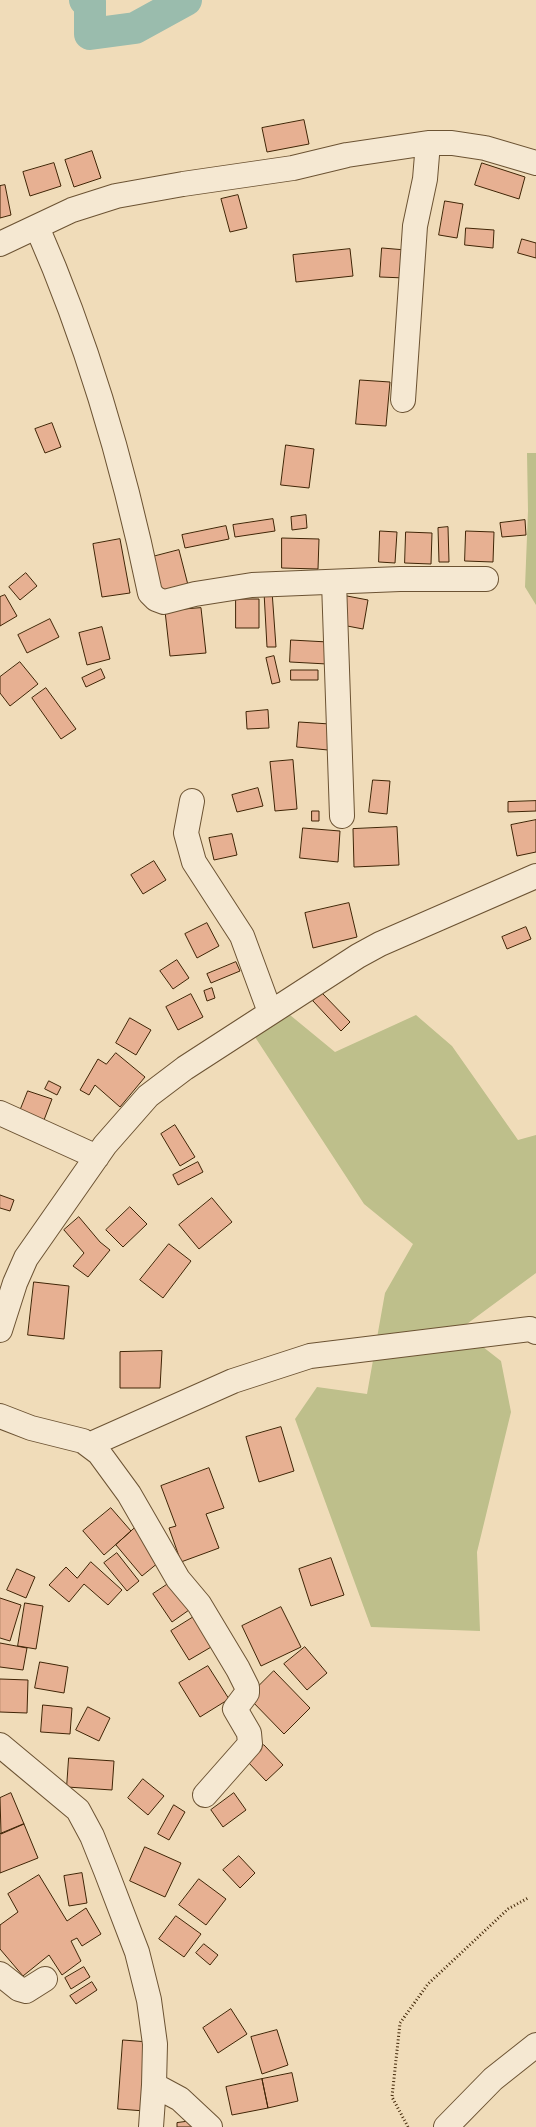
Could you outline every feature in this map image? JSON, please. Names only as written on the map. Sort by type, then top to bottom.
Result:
[{"type":"street","points":[[404,400],[415,226],[425,179],[428,143]]},
{"type":"street","points":[[0,244],[72,210],[116,196],[292,168],[347,155],[428,143],[452,143],[485,148],[536,163]]},
{"type":"street","points":[[37,227],[63,286],[92,367],[117,454],[150,593],[156,599],[164,602],[195,594],[252,585],[400,579],[486,580]]},
{"type":"street","points":[[334,582],[342,816]]},
{"type":"street","points":[[192,800],[186,833],[194,862],[242,936],[270,1012]]},
{"type":"street","points":[[0,1330],[15,1283],[26,1258],[97,1157],[148,1096],[177,1073],[270,1012],[380,944],[536,876]]},
{"type":"street","points":[[0,1112],[97,1157]]},
{"type":"street","points":[[89,1445],[233,1381],[310,1356],[534,1327]]},
{"type":"street","points":[[0,1416],[14,1423],[83,1441],[99,1453],[129,1494],[178,1579],[199,1604],[234,1661],[247,1687],[247,1694],[235,1709],[250,1733],[250,1744],[205,1795]]},
{"type":"street","points":[[0,1745],[70,1802],[78,1810],[92,1836],[137,1952],[144,1980],[155,2044],[151,2127]]},
{"type":"street","points":[[0,1974],[26,1991],[45,1979]]},
{"type":"street","points":[[446,2127],[492,2079],[536,2045]]},
{"type":"street","points":[[154,2086],[180,2099],[210,2127]]},
{"type":"path","points":[[408,2127],[392,2097],[400,2023],[428,1984],[508,1909],[528,1898]]},
{"type":"green space","points":[[527,453],[536,453],[536,605],[525,587],[528,511]]},
{"type":"green space","points":[[290,1015],[335,1052],[416,1015],[452,1046],[518,1140],[536,1135],[536,1273],[460,1329],[501,1361],[511,1412],[477,1552],[480,1631],[371,1627],[295,1419],[317,1387],[367,1394],[385,1293],[413,1244],[364,1204],[255,1037]]},
{"type":"building","points":[[304,120],[309,144],[267,152],[262,128]]},
{"type":"building","points":[[92,151],[101,178],[74,187],[65,160]]},
{"type":"building","points":[[54,163],[61,186],[30,196],[23,172]]},
{"type":"building","points":[[482,163],[525,177],[519,199],[475,185]]},
{"type":"building","points":[[5,185],[11,215],[0,218],[0,186]]},
{"type":"building","points":[[238,195],[247,228],[230,232],[221,199]]},
{"type":"building","points":[[445,201],[463,204],[457,238],[439,235]]},
{"type":"building","points":[[466,228],[494,230],[493,248],[465,245]]},
{"type":"building","points":[[522,239],[536,243],[536,258],[518,253]]},
{"type":"building","points":[[382,248],[406,250],[405,278],[380,277]]},
{"type":"building","points":[[350,249],[353,276],[296,282],[293,255]]},
{"type":"building","points":[[360,380],[390,382],[386,426],[356,424]]},
{"type":"building","points":[[52,423],[61,447],[45,453],[35,429]]},
{"type":"building","points":[[286,445],[314,449],[309,488],[281,485]]},
{"type":"building","points":[[306,515],[307,528],[292,530],[291,517]]},
{"type":"building","points":[[273,519],[275,531],[235,537],[233,525]]},
{"type":"building","points":[[525,520],[526,535],[502,537],[500,523]]},
{"type":"building","points":[[226,526],[229,539],[185,548],[182,535]]},
{"type":"building","points":[[448,527],[449,562],[439,562],[438,528]]},
{"type":"building","points":[[380,531],[397,532],[395,563],[379,562]]},
{"type":"building","points":[[466,531],[494,532],[493,562],[465,561]]},
{"type":"building","points":[[406,532],[432,533],[431,564],[405,563]]},
{"type":"building","points":[[282,538],[319,539],[318,569],[282,568]]},
{"type":"building","points":[[120,539],[130,593],[102,597],[93,544]]},
{"type":"building","points":[[179,550],[188,585],[161,593],[152,557]]},
{"type":"building","points":[[26,573],[37,586],[20,600],[9,587]]},
{"type":"building","points":[[272,591],[276,647],[267,647],[264,592]]},
{"type":"building","points":[[5,595],[17,616],[0,626],[0,597]]},
{"type":"building","points":[[347,596],[368,600],[363,629],[342,625]]},
{"type":"building","points":[[236,599],[259,599],[259,628],[236,628]]},
{"type":"building","points":[[201,608],[206,653],[170,656],[165,611]]},
{"type":"building","points":[[50,619],[59,637],[27,653],[18,635]]},
{"type":"building","points":[[102,627],[110,659],[87,665],[79,633]]},
{"type":"building","points":[[291,640],[328,642],[327,664],[290,662]]},
{"type":"building","points":[[274,656],[280,682],[272,684],[266,658]]},
{"type":"building","points":[[20,662],[38,684],[10,706],[0,693],[0,677]]},
{"type":"building","points":[[101,669],[105,678],[86,687],[82,678]]},
{"type":"building","points":[[291,670],[318,670],[318,680],[291,680]]},
{"type":"building","points":[[46,688],[76,729],[61,739],[32,698]]},
{"type":"building","points":[[268,710],[269,728],[247,729],[246,712]]},
{"type":"building","points":[[299,722],[330,724],[328,750],[297,747]]},
{"type":"building","points":[[293,760],[297,809],[275,811],[270,762]]},
{"type":"building","points":[[373,780],[390,781],[387,814],[369,812]]},
{"type":"building","points":[[258,788],[263,806],[237,812],[232,795]]},
{"type":"building","points":[[536,801],[536,811],[508,812],[508,802]]},
{"type":"building","points":[[312,811],[319,811],[319,821],[312,821]]},
{"type":"building","points":[[536,820],[536,852],[517,856],[511,825]]},
{"type":"building","points":[[397,827],[399,865],[354,867],[353,829]]},
{"type":"building","points":[[303,828],[340,831],[338,862],[300,858]]},
{"type":"building","points":[[232,834],[237,855],[214,860],[209,838]]},
{"type":"building","points":[[154,861],[166,880],[143,894],[131,875]]},
{"type":"building","points":[[349,903],[357,937],[313,948],[305,913]]},
{"type":"building","points":[[207,923],[219,946],[197,958],[185,934]]},
{"type":"building","points":[[526,927],[531,939],[507,949],[502,937]]},
{"type":"building","points":[[177,960],[189,978],[173,989],[160,971]]},
{"type":"building","points":[[236,962],[240,971],[211,983],[207,974]]},
{"type":"building","points":[[212,988],[215,998],[207,1001],[204,991]]},
{"type":"building","points":[[322,993],[350,1022],[341,1031],[313,1001]]},
{"type":"building","points":[[191,994],[203,1017],[178,1030],[166,1007]]},
{"type":"building","points":[[130,1018],[151,1030],[136,1055],[116,1043]]},
{"type":"building","points":[[116,1053],[145,1077],[120,1107],[95,1085],[89,1095],[80,1090],[98,1059],[106,1064]]},
{"type":"building","points":[[49,1081],[61,1087],[57,1095],[45,1089]]},
{"type":"building","points":[[28,1091],[52,1099],[44,1120],[20,1111]]},
{"type":"building","points":[[175,1125],[195,1157],[180,1166],[161,1134]]},
{"type":"building","points":[[198,1162],[203,1172],[178,1185],[173,1175]]},
{"type":"building","points":[[0,1195],[14,1200],[10,1211],[0,1208]]},
{"type":"building","points":[[212,1198],[232,1222],[199,1249],[179,1225]]},
{"type":"building","points":[[130,1207],[147,1224],[123,1247],[106,1230]]},
{"type":"building","points":[[79,1217],[100,1242],[110,1250],[88,1277],[73,1266],[84,1253],[64,1230]]},
{"type":"building","points":[[169,1244],[191,1261],[163,1298],[140,1280]]},
{"type":"building","points":[[34,1282],[69,1286],[64,1339],[28,1335]]},
{"type":"building","points":[[162,1351],[160,1388],[120,1388],[120,1352]]},
{"type":"building","points":[[281,1427],[294,1471],[259,1482],[246,1437]]},
{"type":"building","points":[[209,1468],[224,1508],[206,1514],[219,1548],[181,1562],[169,1528],[176,1526],[161,1486]]},
{"type":"building","points":[[111,1508],[131,1531],[104,1555],[83,1531]]},
{"type":"building","points":[[137,1526],[164,1558],[142,1576],[116,1545]]},
{"type":"building","points":[[117,1553],[139,1581],[127,1591],[104,1563]]},
{"type":"building","points":[[331,1558],[344,1595],[311,1606],[299,1569]]},
{"type":"building","points":[[91,1562],[122,1590],[108,1605],[84,1584],[69,1602],[49,1585],[66,1567],[77,1578]]},
{"type":"building","points":[[17,1569],[35,1577],[26,1598],[7,1590]]},
{"type":"building","points":[[171,1582],[189,1610],[172,1622],[153,1594]]},
{"type":"building","points":[[0,1598],[21,1605],[10,1641],[0,1638]]},
{"type":"building","points":[[25,1603],[43,1606],[36,1649],[18,1646]]},
{"type":"building","points":[[281,1607],[301,1647],[261,1666],[242,1626]]},
{"type":"building","points":[[200,1613],[218,1643],[189,1660],[171,1631]]},
{"type":"building","points":[[0,1643],[27,1648],[23,1670],[0,1667]]},
{"type":"building","points":[[305,1647],[327,1673],[307,1690],[284,1664]]},
{"type":"building","points":[[40,1662],[68,1667],[64,1693],[35,1688]]},
{"type":"building","points":[[208,1666],[229,1699],[200,1717],[179,1683]]},
{"type":"building","points":[[274,1671],[310,1708],[284,1734],[248,1697]]},
{"type":"building","points":[[0,1679],[28,1680],[27,1713],[0,1712]]},
{"type":"building","points":[[43,1705],[72,1708],[70,1734],[41,1732]]},
{"type":"building","points":[[88,1707],[110,1718],[99,1741],[76,1730]]},
{"type":"building","points":[[264,1745],[283,1765],[266,1781],[247,1761]]},
{"type":"building","points":[[69,1758],[114,1761],[112,1790],[67,1787]]},
{"type":"building","points":[[143,1779],[164,1796],[148,1815],[128,1798]]},
{"type":"building","points":[[11,1793],[24,1824],[1,1834],[0,1798]]},
{"type":"building","points":[[234,1793],[246,1810],[223,1827],[211,1810]]},
{"type":"building","points":[[174,1805],[185,1812],[169,1840],[158,1834]]},
{"type":"building","points":[[24,1824],[38,1858],[0,1873],[0,1834]]},
{"type":"building","points":[[145,1847],[181,1863],[165,1897],[130,1881]]},
{"type":"building","points":[[239,1856],[255,1873],[240,1888],[223,1870]]},
{"type":"building","points":[[82,1873],[87,1903],[69,1906],[64,1876]]},
{"type":"building","points":[[39,1875],[67,1921],[86,1908],[101,1934],[82,1946],[77,1938],[71,1941],[81,1961],[62,1975],[49,1955],[23,1976],[0,1949],[0,1925],[18,1912],[8,1894]]},
{"type":"building","points":[[199,1879],[226,1899],[206,1925],[179,1905]]},
{"type":"building","points":[[176,1916],[201,1934],[184,1957],[159,1939]]},
{"type":"building","points":[[204,1944],[218,1955],[210,1965],[196,1953]]},
{"type":"building","points":[[84,1967],[90,1977],[71,1989],[65,1978]]},
{"type":"building","points":[[92,1982],[97,1990],[76,2004],[70,1996]]},
{"type":"building","points":[[231,2009],[247,2034],[218,2053],[203,2028]]},
{"type":"building","points":[[277,2030],[288,2065],[262,2074],[251,2037]]},
{"type":"building","points":[[123,2040],[149,2042],[145,2111],[118,2109]]},
{"type":"building","points":[[292,2073],[298,2101],[268,2108],[262,2079]]},
{"type":"building","points":[[262,2079],[268,2108],[232,2115],[226,2087]]},
{"type":"building","points":[[199,2120],[199,2127],[177,2127],[177,2123]]},
{"type":"waterway","points":[[85,0],[90,2],[90,34],[135,28],[186,0]]}]
